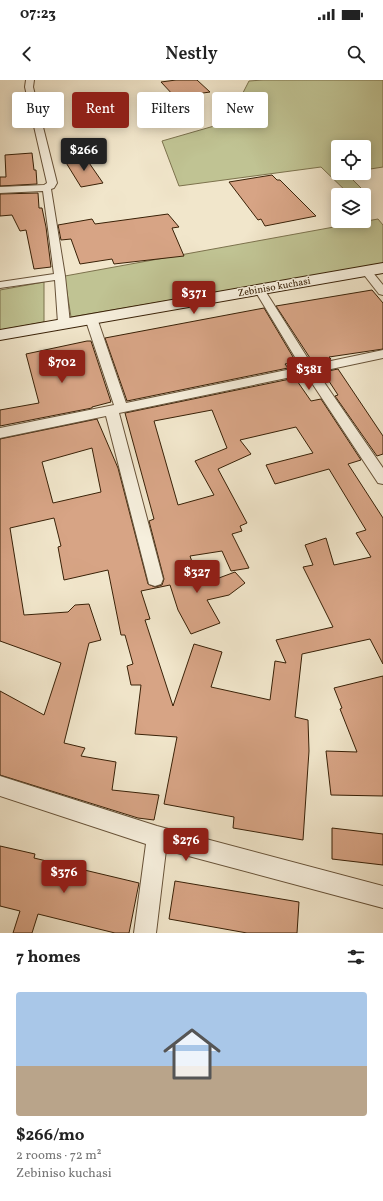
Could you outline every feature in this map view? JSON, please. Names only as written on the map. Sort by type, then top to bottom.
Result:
[{"type":"street","points":[[0,190],[44,188],[51,186],[52,183],[29,87],[30,80]]},
{"type":"street","points":[[44,188],[47,190],[60,276],[64,323]]},
{"type":"street","name":"Zebiniso kuchasi","points":[[0,335],[383,268]]},
{"type":"street","points":[[366,271],[383,292]]},
{"type":"street","points":[[0,286],[60,276]]},
{"type":"street","points":[[260,289],[309,369],[383,479]]},
{"type":"street","points":[[91,318],[116,408],[155,579]]},
{"type":"street","points":[[0,433],[383,354]]},
{"type":"street","points":[[0,786],[157,837],[383,897]]},
{"type":"street","points":[[144,933],[157,837]]},
{"type":"green space","points":[[383,80],[383,167],[371,169],[371,140],[331,140],[331,177],[321,167],[179,186],[162,141],[212,127],[212,128],[268,128],[268,92],[243,92],[249,81]]},
{"type":"green space","points":[[334,180],[353,180],[361,188],[343,188]]},
{"type":"green space","points":[[378,219],[383,225],[383,264],[71,317],[65,276],[331,228],[371,228],[371,220]]},
{"type":"green space","points":[[44,282],[44,322],[0,330],[0,290]]},
{"type":"building","points":[[197,80],[210,92],[170,92],[161,82]]},
{"type":"building","points":[[32,153],[34,170],[36,170],[37,184],[0,186],[0,177],[6,177],[5,155]]},
{"type":"building","points":[[85,157],[103,183],[81,187],[65,161]]},
{"type":"building","points":[[272,175],[277,180],[280,180],[316,216],[265,226],[261,219],[258,220],[229,182]]},
{"type":"building","points":[[38,193],[39,208],[42,208],[46,227],[51,267],[34,269],[26,230],[20,231],[12,215],[0,216],[0,194]]},
{"type":"building","points":[[168,214],[179,227],[172,228],[184,256],[114,264],[112,259],[80,264],[71,239],[61,240],[58,225],[92,219],[95,224]]},
{"type":"building","points":[[372,290],[383,303],[383,349],[329,357],[331,359],[317,362],[313,358],[310,358],[276,306]]},
{"type":"building","points":[[264,308],[296,362],[285,364],[288,368],[127,401],[105,338]]},
{"type":"building","points":[[91,341],[111,402],[92,408],[0,426],[0,410],[39,403],[26,354]]},
{"type":"building","points":[[338,369],[383,436],[383,454],[377,456],[335,396],[338,395],[323,372]]},
{"type":"building","points":[[295,378],[311,401],[321,399],[361,460],[348,464],[383,518],[383,664],[370,639],[302,654],[295,717],[308,720],[309,751],[303,840],[233,828],[234,817],[164,804],[177,737],[135,734],[141,685],[131,685],[127,666],[133,664],[125,635],[121,635],[108,570],[64,580],[58,547],[61,546],[54,518],[10,528],[24,615],[68,612],[75,605],[89,604],[101,640],[89,643],[64,743],[85,748],[81,756],[116,762],[112,790],[159,795],[154,820],[138,818],[0,775],[0,691],[44,715],[61,663],[0,641],[0,439],[97,419],[118,468],[148,584],[155,587],[162,585],[164,579],[149,521],[154,519],[125,413]],"holes":[[[212,410],[227,448],[195,461],[214,495],[178,505],[154,421]],[[296,427],[313,453],[266,465],[275,484],[329,469],[366,530],[356,533],[371,557],[334,565],[326,538],[305,545],[313,565],[303,567],[333,627],[276,640],[286,663],[275,661],[270,700],[211,687],[222,652],[194,644],[173,706],[145,620],[150,619],[141,591],[170,585],[178,610],[191,634],[220,623],[207,600],[229,595],[245,583],[235,572],[200,585],[190,556],[222,551],[231,571],[249,568],[232,534],[242,531],[240,526],[247,523],[218,469],[251,454],[240,440]],[[92,448],[101,492],[53,503],[42,462]]]},
{"type":"building","points":[[383,676],[383,796],[331,795],[326,751],[357,752],[340,709],[342,708],[334,688]]},
{"type":"building","points":[[332,828],[383,834],[383,865],[332,859]]},
{"type":"building","points":[[0,846],[35,854],[34,858],[139,883],[129,933],[115,933],[38,914],[32,933],[13,933],[20,911],[0,906]]},
{"type":"building","points":[[175,881],[299,902],[297,933],[247,933],[169,919]]}]
